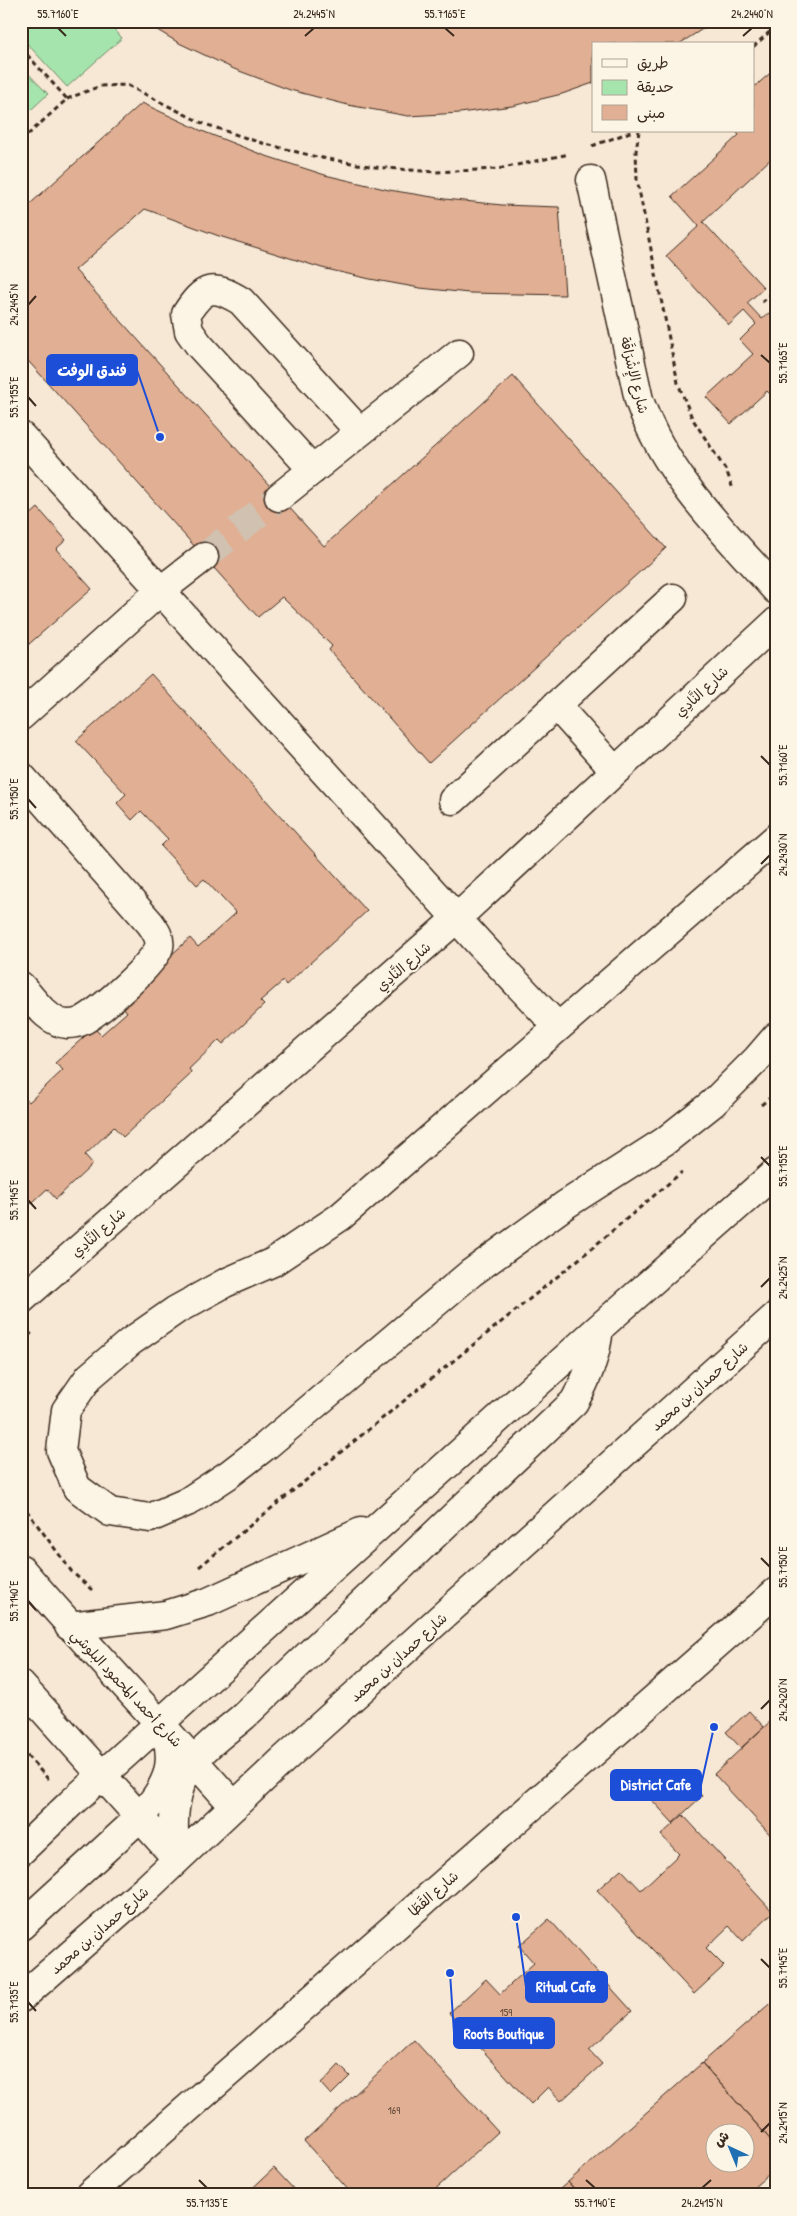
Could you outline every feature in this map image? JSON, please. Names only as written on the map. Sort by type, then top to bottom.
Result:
[{"type":"main road","name":"شارع الإِشْرَاقَة","points":[[591,180],[639,400],[646,420],[670,464],[723,531],[776,590]]},
{"type":"main road","points":[[313,470],[189,331],[186,314],[196,299],[208,291],[224,291],[241,301],[360,432]]},
{"type":"main road","points":[[279,497],[459,353]]},
{"type":"main road","points":[[21,436],[457,918],[558,1026]]},
{"type":"main road","points":[[21,716],[160,591],[204,557]]},
{"type":"main road","points":[[452,800],[673,598]]},
{"type":"main road","name":"شارع النَّادِي","points":[[21,1300],[457,918],[776,622]]},
{"type":"main road","points":[[556,704],[615,771]]},
{"type":"main road","points":[[21,776],[150,923],[157,933],[160,945],[155,957],[147,966],[94,1014],[81,1022],[66,1024],[52,1019],[21,986]]},
{"type":"main road","points":[[776,838],[340,1217],[273,1262],[225,1283],[176,1310],[130,1342],[89,1377],[66,1410],[61,1451],[78,1488],[110,1512],[150,1518],[187,1502],[228,1475],[268,1445],[470,1273],[564,1205],[665,1141],[713,1103],[776,1037]]},
{"type":"main road","points":[[21,1851],[161,1722],[599,1328],[776,1172]]},
{"type":"main road","name":"شارع حمدان بن محمد","points":[[21,1998],[776,1316]]},
{"type":"main road","points":[[177,1859],[173,1839],[176,1798],[183,1779],[194,1760],[273,1688],[574,1402],[588,1378],[599,1328]]},
{"type":"main road","points":[[69,1626],[166,1615],[208,1602],[387,1520]]},
{"type":"main road","name":"شارع أحمد المحمود البلوشي","points":[[21,1569],[69,1626],[161,1722],[234,1806]]},
{"type":"main road","name":"شارع القَطَا","points":[[89,2195],[776,1592]]},
{"type":"main road","points":[[21,1685],[177,1859]]},
{"type":"main road","points":[[21,1926],[139,1818],[156,1800],[167,1779],[171,1756],[166,1733],[161,1722]]},
{"type":"path","points":[[754,46],[776,26]]},
{"type":"path","points":[[21,48],[67,99]]},
{"type":"path","points":[[21,141],[67,99],[100,86],[127,85],[202,123],[258,142],[317,157],[375,167],[434,172],[498,169],[577,151]]},
{"type":"path","points":[[586,148],[630,132]]},
{"type":"path","points":[[640,132],[636,151],[637,180],[678,383],[692,418],[727,472],[731,482],[732,503],[723,531]]},
{"type":"path","points":[[770,207],[776,213]]},
{"type":"path","points":[[762,302],[776,290]]},
{"type":"path","points":[[761,1105],[776,1093]]},
{"type":"path","points":[[193,1572],[571,1266],[686,1169]]},
{"type":"green space","points":[[21,21],[107,21],[122,38],[67,87],[21,37]]},
{"type":"green space","points":[[21,66],[48,94],[21,119]]},
{"type":"building","points":[[142,21],[715,21],[682,42],[592,42],[592,83],[562,94],[512,106],[460,113],[408,116],[348,105],[290,90],[234,69],[179,43]]},
{"type":"building","points":[[775,69],[776,154],[703,222],[764,288],[747,303],[762,319],[776,307],[776,400],[767,391],[731,424],[706,397],[753,354],[740,340],[756,324],[744,311],[729,325],[666,256],[699,226],[672,196],[739,135],[736,132],[754,132],[754,87]]},
{"type":"building","points":[[142,103],[202,131],[263,155],[325,175],[389,190],[445,199],[502,205],[559,207],[565,295],[469,293],[420,288],[370,279],[322,268],[219,236],[145,209],[75,270],[324,546],[513,376],[666,548],[429,763],[329,650],[332,646],[282,597],[258,617],[21,353],[21,212]]},
{"type":"building","points":[[38,508],[66,540],[56,549],[92,589],[21,651],[21,510],[28,517]]},
{"type":"building","points":[[151,674],[367,911],[286,985],[283,981],[260,1001],[264,1005],[223,1044],[219,1040],[189,1069],[192,1073],[123,1137],[114,1127],[85,1155],[93,1164],[56,1199],[47,1189],[21,1213],[21,1093],[29,1102],[63,1070],[55,1063],[94,1028],[101,1035],[127,1012],[119,1002],[190,938],[198,947],[236,913],[204,879],[197,885],[161,846],[168,839],[141,811],[132,820],[117,803],[126,794],[76,741]]},
{"type":"building","points":[[749,1711],[764,1727],[741,1748],[726,1732]]},
{"type":"building","points":[[776,1716],[776,1841],[714,1774]]},
{"type":"building","points":[[679,1771],[702,1796],[673,1823],[650,1798]]},
{"type":"building","points":[[683,1815],[773,1912],[743,1941],[729,1926],[706,1948],[724,1966],[694,1994],[597,1890],[621,1869],[641,1890],[679,1854],[661,1835]]},
{"type":"building","points":[[549,1919],[632,2011],[589,2050],[602,2064],[561,2101],[548,2087],[531,2104],[449,2013],[486,1979],[500,1994],[534,1963],[519,1946]]},
{"type":"building","points":[[776,1998],[776,2146],[702,2063]]},
{"type":"building","points":[[414,2040],[498,2132],[429,2195],[353,2195],[304,2141]]},
{"type":"building","points":[[702,2063],[776,2146],[776,2168],[745,2195],[580,2195],[568,2182]]},
{"type":"building","points":[[339,2065],[350,2076],[331,2095],[321,2084]]},
{"type":"building","points":[[274,2168],[299,2195],[245,2195]]},
{"type":"building","points":[[568,2182],[580,2195],[553,2195]]},
{"type":"tunnel","points":[[204,557],[279,497]]},
{"type":"place","name":"فندق الوفت","points":[[160,437]]},
{"type":"place","name":"District Cafe","points":[[714,1727]]},
{"type":"place","name":"Ritual Cafe","points":[[516,1917]]},
{"type":"place","name":"Roots Boutique","points":[[450,1973]]}]
